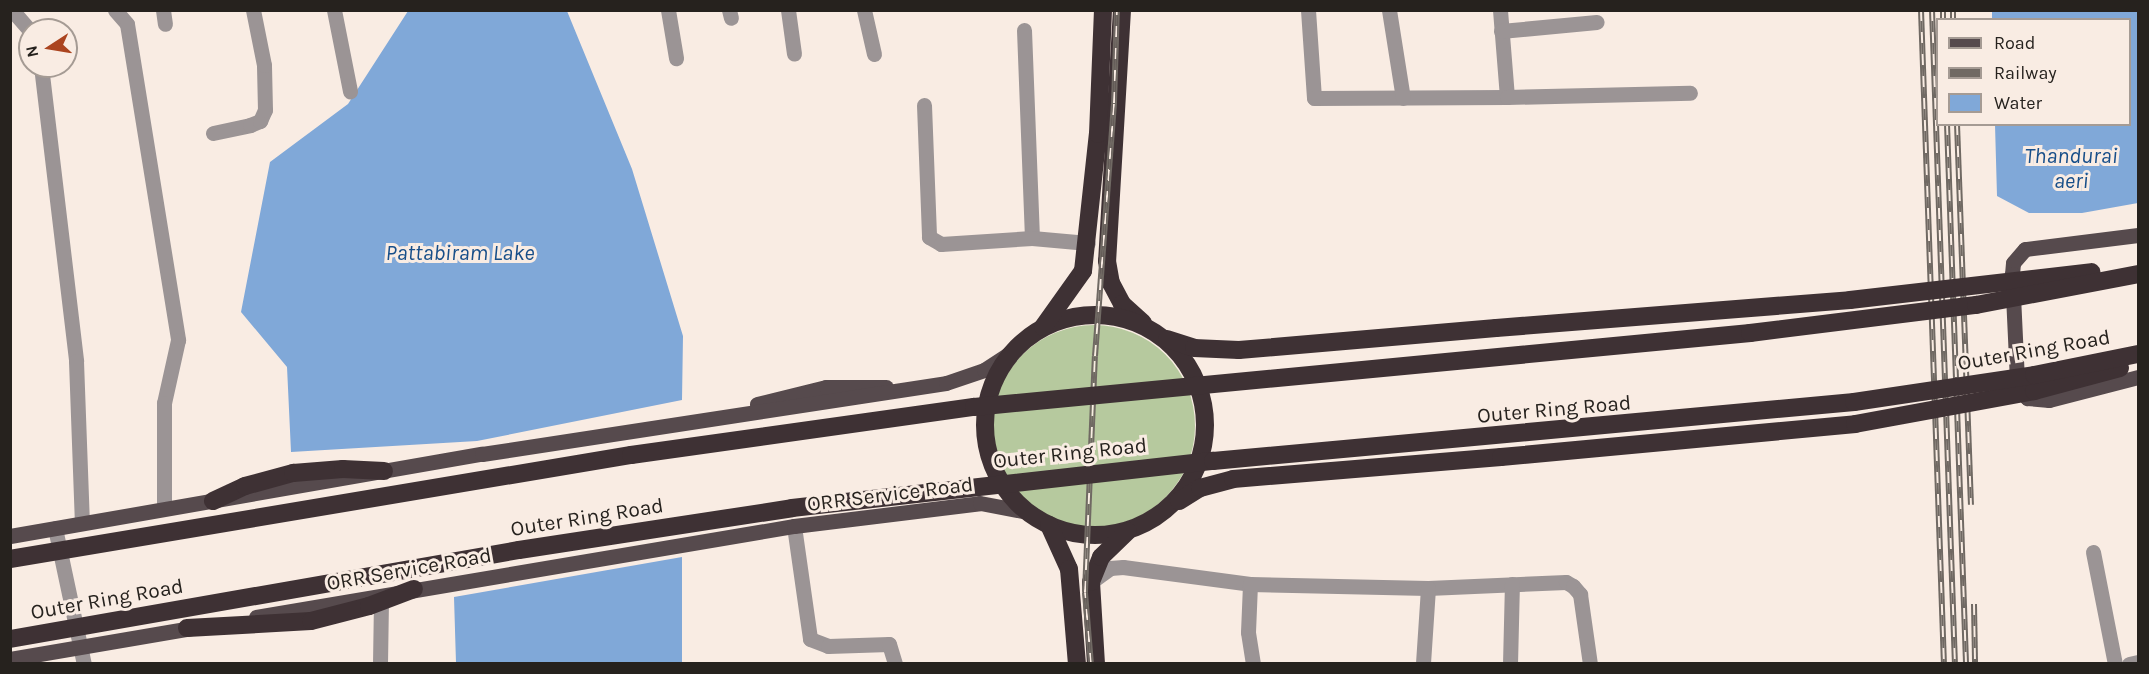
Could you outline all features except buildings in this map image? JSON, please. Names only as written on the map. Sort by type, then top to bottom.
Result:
[{"type":"highway","points":[[1103,10],[1098,134],[1088,243],[1083,271],[1041,329],[1015,350],[995,379],[986,429],[999,479],[1028,512],[1049,525],[1088,535],[1128,531]]},
{"type":"highway","points":[[1122,10],[1120,94],[1107,261],[1111,283],[1122,304],[1190,370],[1198,387],[1204,425],[1203,444],[1190,480],[1164,510]]},
{"type":"highway","points":[[1041,329],[1084,315],[1107,316],[1194,348],[1239,350],[1850,300],[2139,266]]},
{"type":"highway","points":[[10,559],[619,456],[962,408],[1761,332],[1976,305],[2139,274]]},
{"type":"highway","name":"Outer Ring Road","points":[[10,639],[519,550],[792,508],[1178,465],[1854,402],[2034,375],[2139,354]]},
{"type":"highway","points":[[1096,663],[1091,582],[1101,557],[1128,531],[1200,488],[1233,479],[1501,458],[1855,424],[2058,386],[2139,362]]},
{"type":"highway","points":[[213,501],[245,486],[293,473],[343,468],[384,471]]},
{"type":"highway","points":[[1049,525],[1069,569],[1077,663]]},
{"type":"highway","points":[[187,628],[311,621],[381,602],[414,589]]},
{"type":"main road","points":[[2139,235],[2025,249],[2013,262],[2012,274],[2017,382],[2026,398],[2049,400],[2139,377]]},
{"type":"main road","points":[[384,471],[732,414],[907,390],[969,377],[1015,350]]},
{"type":"main road","points":[[10,536],[213,501]]},
{"type":"main road","name":"ORR Service Road","points":[[10,659],[794,525],[839,520],[868,524],[916,521],[946,517],[988,504],[1028,512]]},
{"type":"street","points":[[116,10],[127,24],[178,340],[164,403],[164,508]]},
{"type":"street","points":[[213,133],[260,121],[265,110],[264,65],[254,10]]},
{"type":"street","points":[[334,10],[351,91]]},
{"type":"street","points":[[668,10],[676,58]]},
{"type":"street","points":[[788,10],[794,54]]},
{"type":"street","points":[[864,10],[874,54]]},
{"type":"street","points":[[1308,10],[1314,98],[1690,93]]},
{"type":"street","points":[[1389,10],[1403,98]]},
{"type":"street","points":[[1500,10],[1507,97]]},
{"type":"street","points":[[1502,31],[1597,22]]},
{"type":"street","points":[[1024,30],[1032,238]]},
{"type":"street","points":[[42,78],[76,361],[82,523]]},
{"type":"street","points":[[924,105],[929,237],[941,244],[1032,238],[1088,243]]},
{"type":"street","points":[[794,525],[810,639],[828,646],[889,644],[895,663]]},
{"type":"street","points":[[55,528],[87,663]]},
{"type":"street","points":[[2092,552],[2115,663]]},
{"type":"street","points":[[1091,582],[1110,568],[1123,567],[1250,584],[1428,588],[1566,582],[1580,594],[1590,663]]},
{"type":"street","points":[[1250,584],[1248,632],[1253,663]]},
{"type":"street","points":[[1510,663],[1512,584]]},
{"type":"street","points":[[1423,663],[1428,588]]},
{"type":"street","points":[[380,663],[381,602]]},
{"type":"street","points":[[2129,663],[2139,662]]},
{"type":"green space","points":[[1084,325],[1104,325],[1133,332],[1166,354],[1188,387],[1195,426],[1188,465],[1166,498],[1133,520],[1104,527],[1084,527],[1055,520],[1022,498],[1000,465],[993,436],[993,416],[1000,387],[1022,354],[1055,332]]},
{"type":"water","name":"Pattabiram Lake","points":[[408,11],[567,11],[632,169],[683,336],[682,400],[477,441],[291,452],[287,367],[241,312],[270,162],[348,104]]},
{"type":"water","name":"Thandurai aeri","points":[[1992,11],[2138,11],[2138,203],[2082,213],[2029,213],[1997,196],[1995,126],[2131,126],[2131,18],[1992,18]]},
{"type":"water","points":[[682,557],[682,663],[456,663],[454,597]]},
{"type":"railway","points":[[1091,664],[1085,592],[1095,356],[1114,103],[1117,10]]},
{"type":"railway","points":[[1921,10],[1944,664]]},
{"type":"railway","points":[[1932,10],[1936,124]]},
{"type":"railway","points":[[1943,10],[1943,18]]},
{"type":"railway","points":[[1953,10],[1953,18]]},
{"type":"railway","points":[[1936,126],[1955,664]]},
{"type":"railway","points":[[1947,126],[1966,664]]},
{"type":"railway","points":[[1957,126],[1971,505]]},
{"type":"railway","points":[[1974,604],[1975,664]]}]
